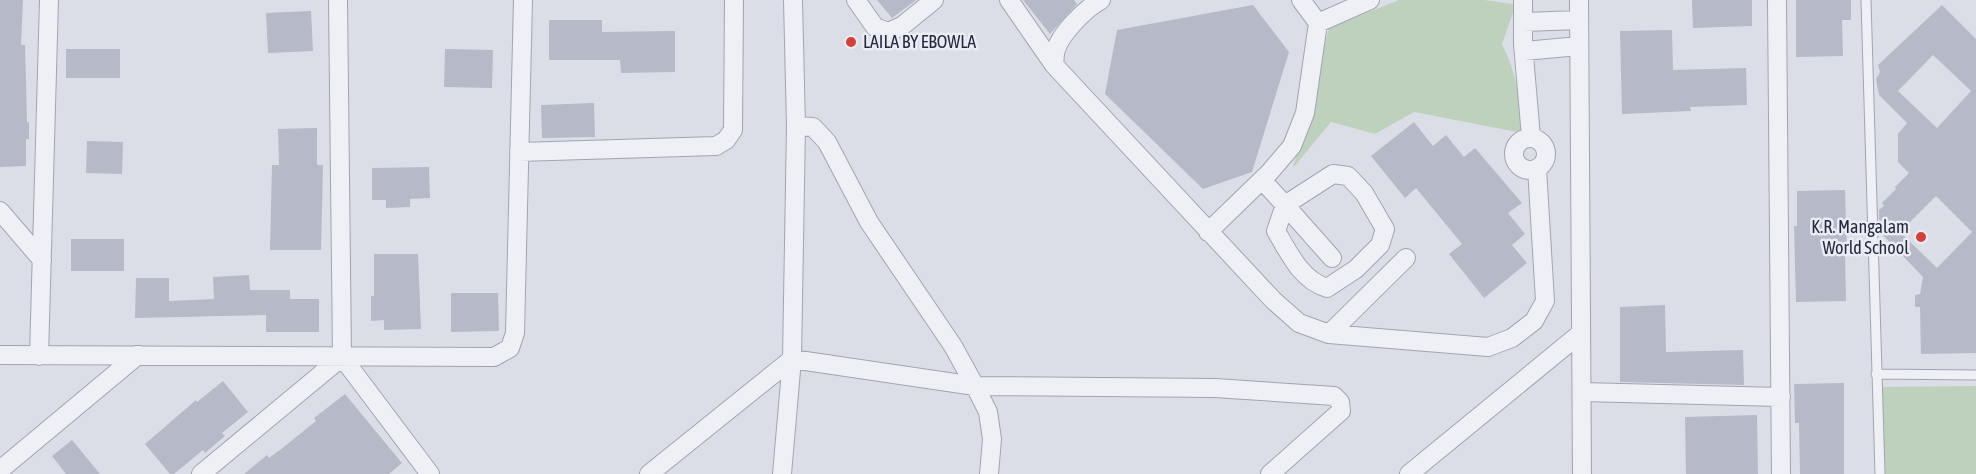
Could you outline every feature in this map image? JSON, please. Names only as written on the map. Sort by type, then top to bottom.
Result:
[{"type":"street","points":[[39,356],[49,0]]},
{"type":"street","points":[[338,0],[342,357],[424,472]]},
{"type":"street","points":[[0,355],[494,357],[510,348],[515,333],[523,0]]},
{"type":"street","points":[[519,152],[716,146],[726,140],[733,130],[734,0]]},
{"type":"street","points":[[782,474],[792,359],[796,126],[793,0]]},
{"type":"street","points":[[856,0],[875,27],[888,32],[902,26],[934,0]]},
{"type":"street","points":[[1009,0],[1054,65],[1208,232],[1273,300],[1299,323],[1329,334],[1488,347],[1512,338],[1534,321],[1545,301],[1537,168],[1545,161],[1546,150],[1541,141],[1531,137],[1524,51],[1523,0]]},
{"type":"street","points":[[1054,65],[1056,49],[1068,30],[1083,13],[1101,0]]},
{"type":"street","points":[[1208,232],[1262,180],[1292,146],[1305,113],[1318,23],[1301,0]]},
{"type":"street","points":[[1318,23],[1370,0]]},
{"type":"street","points":[[1579,0],[1582,474]]},
{"type":"street","points":[[1777,0],[1781,474]]},
{"type":"street","points":[[1523,22],[1579,20]]},
{"type":"street","points":[[1524,51],[1579,46]]},
{"type":"street","points":[[796,126],[813,127],[827,142],[869,222],[953,346],[988,412],[992,439],[989,474]]},
{"type":"street","points":[[1333,174],[1348,176],[1364,193],[1385,229],[1380,245],[1356,269],[1327,288],[1317,285],[1294,262],[1276,231],[1284,205],[1333,174]]},
{"type":"street","points":[[1262,180],[1332,258]]},
{"type":"street","points":[[0,211],[42,260]]},
{"type":"street","points":[[1329,334],[1406,258]]},
{"type":"street","points":[[1409,474],[1581,333]]},
{"type":"street","points":[[0,470],[138,355]]},
{"type":"street","points":[[201,474],[342,357]]},
{"type":"street","points":[[649,474],[792,359],[975,386],[1215,388],[1334,396],[1340,402],[1341,411],[1270,474]]},
{"type":"street","points":[[1582,392],[1781,397]]},
{"type":"lane","points":[[1866,0],[1880,474]]},
{"type":"lane","points":[[1876,374],[1976,375]]},
{"type":"green space","points":[[1399,0],[1484,0],[1513,4],[1514,10],[1502,44],[1517,87],[1522,133],[1414,112],[1375,134],[1331,122],[1293,168],[1329,28]]},
{"type":"green space","points":[[1976,386],[1976,474],[1882,474],[1880,387]]},
{"type":"building","points":[[0,0],[23,0],[21,45],[25,45],[27,122],[29,122],[29,139],[26,139],[26,166],[0,167]]},
{"type":"building","points":[[877,0],[916,0],[892,18]]},
{"type":"building","points":[[1023,0],[1074,0],[1077,4],[1050,34]]},
{"type":"building","points":[[1692,0],[1752,0],[1752,26],[1693,28]]},
{"type":"building","points":[[1796,0],[1851,0],[1851,20],[1842,20],[1843,56],[1796,57]]},
{"type":"building","points":[[1253,5],[1289,52],[1252,172],[1203,189],[1105,94],[1117,30]]},
{"type":"building","points":[[1942,5],[1976,39],[1976,353],[1921,354],[1920,307],[1915,307],[1915,295],[1920,294],[1923,277],[1880,232],[1882,227],[1879,225],[1879,210],[1884,206],[1882,203],[1909,173],[1898,162],[1898,134],[1907,123],[1879,95],[1876,79],[1880,72],[1878,65]],"holes":[[[1933,55],[1971,91],[1937,128],[1898,91]],[[1936,196],[1972,232],[1937,268],[1900,232]]]},
{"type":"building","points":[[311,11],[313,51],[268,53],[266,13]]},
{"type":"building","points":[[549,20],[602,20],[602,32],[675,31],[675,72],[621,73],[620,60],[549,60]]},
{"type":"building","points":[[1672,30],[1673,70],[1746,68],[1747,105],[1690,107],[1691,111],[1622,114],[1620,31]]},
{"type":"building","points":[[66,49],[120,49],[120,78],[66,78]]},
{"type":"building","points":[[445,49],[493,50],[492,88],[444,87]]},
{"type":"building","points":[[594,103],[595,137],[542,138],[541,105]]},
{"type":"building","points":[[1414,122],[1433,146],[1446,135],[1464,157],[1475,148],[1522,203],[1508,213],[1525,234],[1512,245],[1527,263],[1484,298],[1449,254],[1462,244],[1416,188],[1405,198],[1371,156]]},
{"type":"building","points":[[317,128],[317,165],[323,165],[321,250],[270,250],[272,165],[279,165],[278,129]]},
{"type":"building","points":[[87,141],[123,142],[122,174],[86,173]]},
{"type":"building","points":[[429,167],[430,198],[410,199],[410,207],[386,208],[386,200],[372,200],[372,168]]},
{"type":"building","points":[[1845,190],[1846,301],[1796,302],[1794,226],[1797,226],[1797,191]]},
{"type":"building","points":[[71,239],[124,239],[124,271],[71,271]]},
{"type":"building","points":[[374,254],[418,254],[421,329],[384,330],[384,320],[371,321],[371,296],[374,296]]},
{"type":"building","points":[[249,275],[250,290],[290,290],[290,299],[319,299],[319,332],[266,332],[266,315],[135,318],[136,278],[169,278],[169,301],[214,299],[213,277]]},
{"type":"building","points":[[451,293],[498,293],[499,331],[451,332]]},
{"type":"building","points":[[1665,305],[1666,352],[1743,350],[1744,385],[1620,382],[1620,307]]},
{"type":"building","points":[[223,381],[248,412],[222,433],[225,436],[205,453],[203,450],[174,474],[170,474],[145,444],[196,400],[197,402]]},
{"type":"building","points":[[1844,383],[1844,474],[1800,474],[1799,423],[1795,423],[1794,384]]},
{"type":"building","points":[[345,394],[402,463],[389,474],[244,474],[267,455],[269,458],[285,446],[316,421],[314,418]]},
{"type":"building","points":[[1757,415],[1758,474],[1686,474],[1685,417]]},
{"type":"building","points":[[72,440],[100,474],[66,474],[52,456]]},
{"type":"place","name":"LAILA BY EBOWLA","points":[[851,42]]},
{"type":"place","name":"K.R. Mangalam World School","points":[[1921,237]]}]
